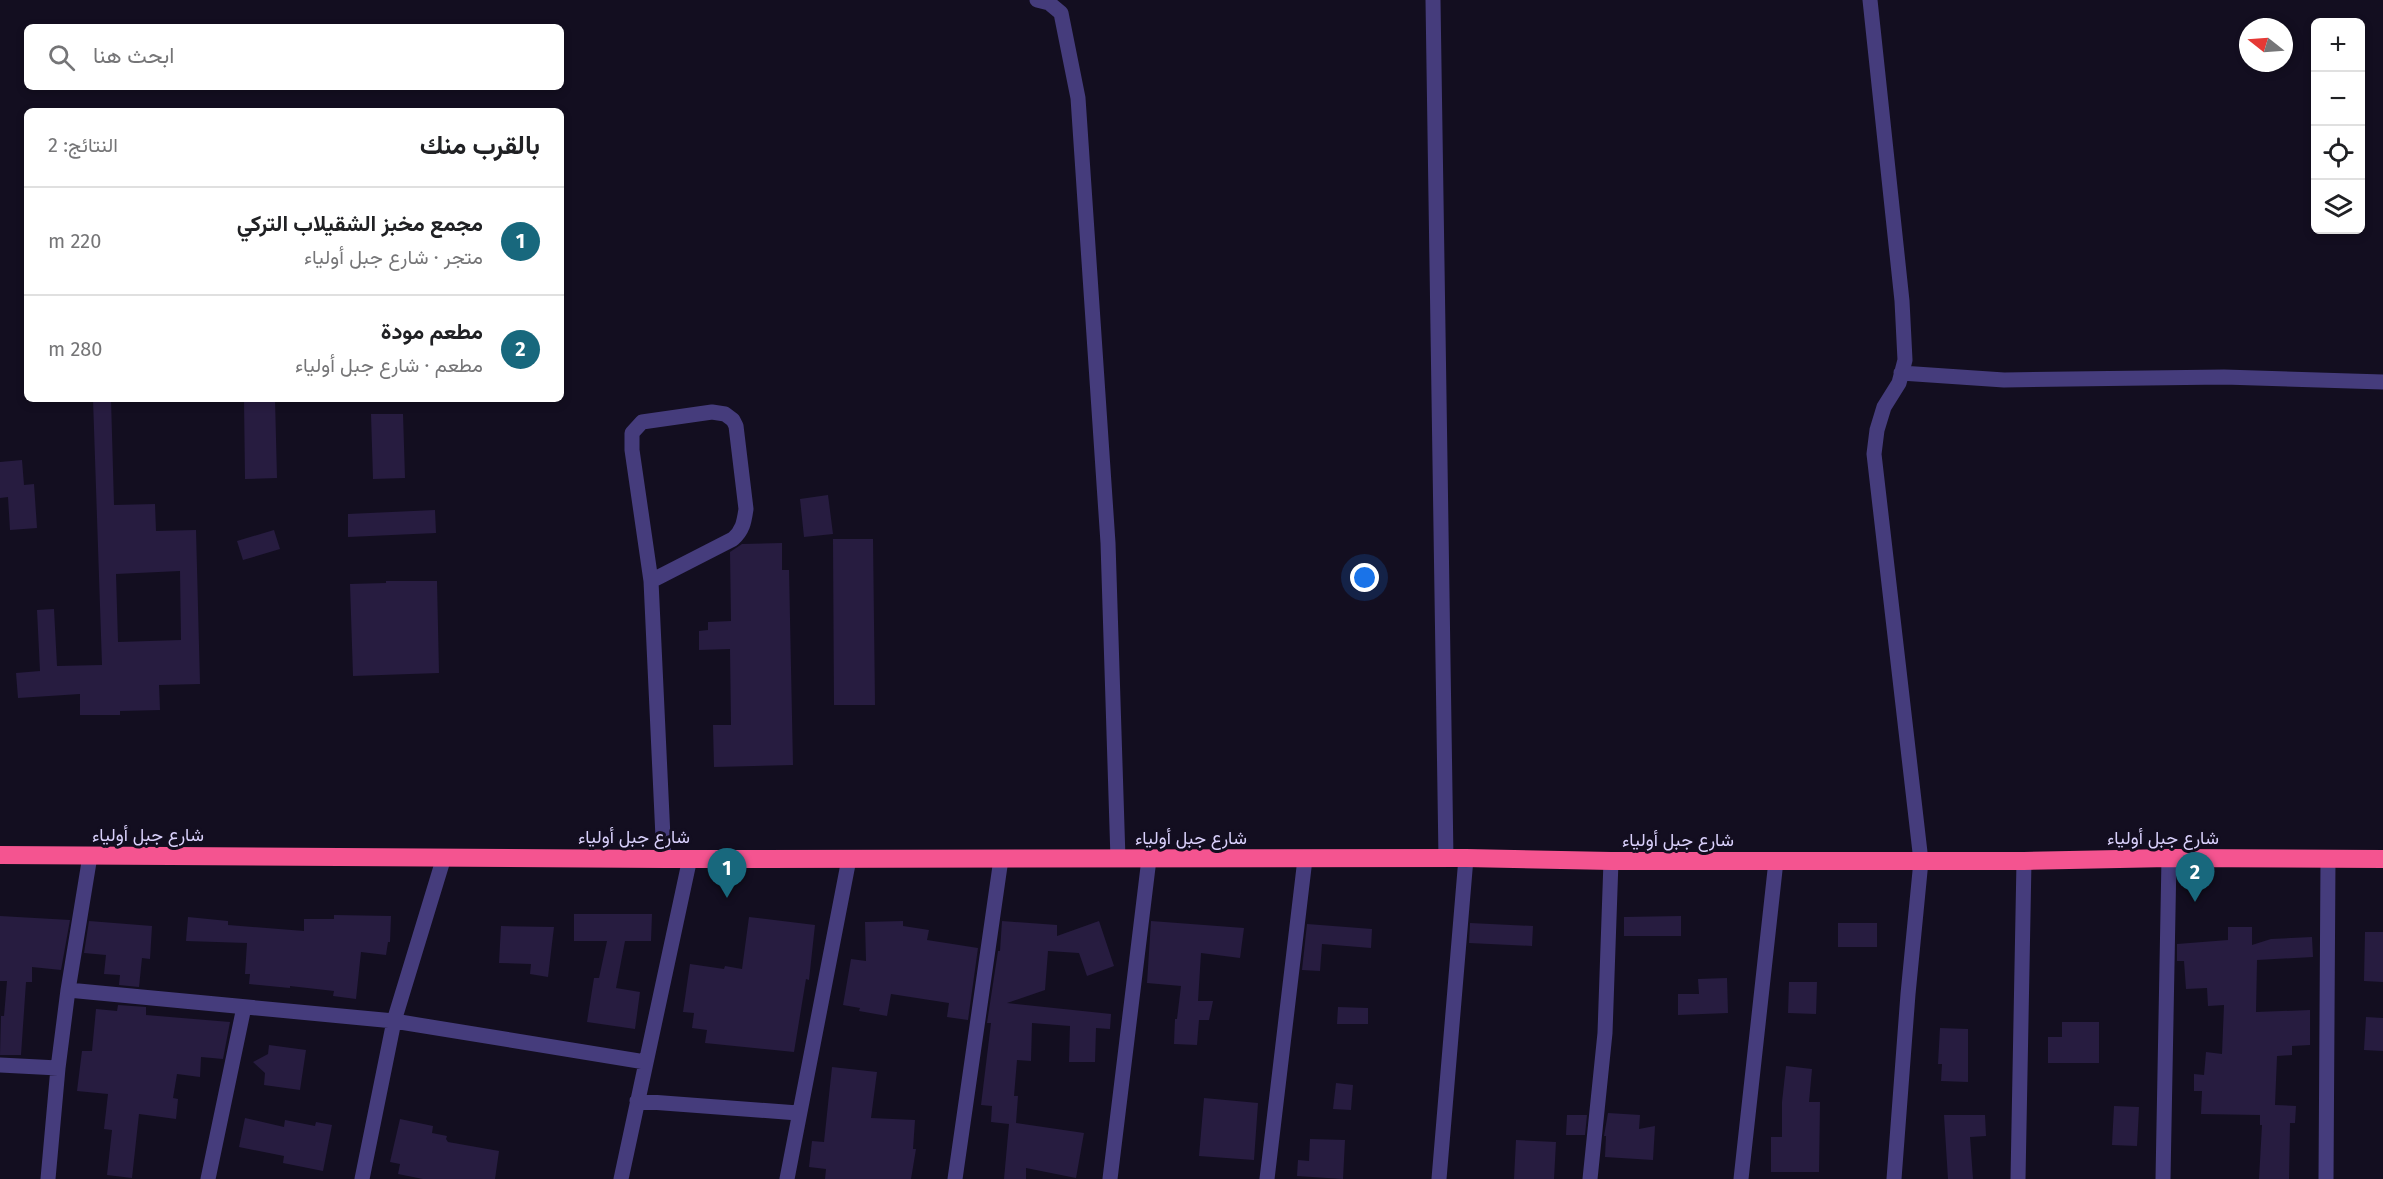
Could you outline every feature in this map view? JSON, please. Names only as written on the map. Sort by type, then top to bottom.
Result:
[{"type":"highway","name":"شارع جبل أولياء","points":[[0,855],[1149,860],[1466,858],[1611,861],[2383,859]]},
{"type":"street","points":[[1037,0],[1049,3],[1061,13],[1078,98],[1108,543],[1118,859]]},
{"type":"street","points":[[1433,0],[1446,859]]},
{"type":"street","points":[[1870,0],[1902,301],[1905,360],[1899,383],[1884,407],[1877,430],[1874,454],[1922,861],[1908,994],[1894,1179]]},
{"type":"street","points":[[1901,373],[2004,380],[2224,377],[2383,382]]},
{"type":"street","points":[[651,581],[733,539],[740,533],[746,509],[736,426],[733,420],[724,414],[712,412],[642,422],[632,433],[632,450],[651,581],[664,859]]},
{"type":"street","points":[[48,1179],[68,990],[90,856]]},
{"type":"street","points":[[362,1179],[394,1021],[444,857]]},
{"type":"street","points":[[621,1179],[690,858]]},
{"type":"street","points":[[1439,1179],[1466,858]]},
{"type":"street","points":[[2163,1179],[2169,858]]},
{"type":"street","points":[[787,1179],[849,859]]},
{"type":"street","points":[[955,1179],[1000,859]]},
{"type":"street","points":[[1267,1179],[1305,859]]},
{"type":"street","points":[[2326,1179],[2328,859]]},
{"type":"street","points":[[1110,1179],[1149,860]]},
{"type":"street","points":[[1590,1179],[1605,1033],[1611,861]]},
{"type":"street","points":[[1741,1179],[1776,861]]},
{"type":"street","points":[[2018,1179],[2024,861]]},
{"type":"street","points":[[68,990],[394,1021],[645,1062]]},
{"type":"street","points":[[208,1179],[244,1007]]},
{"type":"street","points":[[0,1065],[58,1068]]},
{"type":"street","points":[[637,1101],[798,1113]]},
{"type":"building","points":[[93,402],[111,402],[114,505],[155,504],[156,531],[196,530],[200,684],[159,685],[160,710],[120,711],[120,715],[80,715],[80,694],[18,698],[16,673],[40,671],[37,610],[54,609],[57,666],[102,665]],"holes":[[[180,571],[181,640],[118,642],[116,574]]]},
{"type":"building","points":[[244,402],[275,402],[277,478],[245,479]]},
{"type":"building","points":[[371,414],[403,414],[405,478],[373,479]]},
{"type":"building","points":[[22,460],[24,485],[34,484],[37,528],[10,530],[8,497],[0,498],[0,462]]},
{"type":"building","points":[[828,495],[833,534],[804,537],[800,499]]},
{"type":"building","points":[[435,510],[436,533],[348,537],[348,514]]},
{"type":"building","points":[[274,530],[280,549],[243,560],[237,541]]},
{"type":"building","points":[[833,539],[873,539],[875,705],[834,705]]},
{"type":"building","points":[[782,543],[782,570],[789,570],[793,765],[714,767],[713,725],[731,725],[730,649],[699,650],[699,631],[708,630],[708,622],[731,621],[730,552],[742,544]]},
{"type":"building","points":[[386,581],[437,581],[439,673],[353,676],[350,584],[386,583]]},
{"type":"building","points":[[574,914],[652,914],[651,941],[625,941],[616,988],[640,992],[635,1029],[587,1022],[594,978],[599,978],[607,941],[574,941]]},
{"type":"building","points":[[334,915],[391,916],[390,942],[388,942],[386,955],[361,952],[356,999],[333,996],[334,991],[249,984],[250,974],[245,974],[247,943],[186,941],[188,917],[228,921],[228,925],[304,931],[304,919],[334,919]]},
{"type":"building","points":[[0,916],[70,920],[61,970],[32,967],[32,982],[26,982],[21,1055],[0,1055],[1,1016],[4,1016],[7,981],[0,981]]},
{"type":"building","points":[[1681,916],[1681,936],[1624,936],[1624,917]]},
{"type":"building","points":[[749,917],[815,925],[809,980],[806,979],[794,1052],[705,1043],[707,1030],[692,1028],[694,1013],[683,1012],[690,964],[742,969]]},
{"type":"building","points":[[89,921],[152,926],[150,959],[142,958],[139,987],[119,985],[120,975],[104,974],[106,955],[84,953]]},
{"type":"building","points":[[903,921],[903,926],[929,930],[927,940],[978,948],[968,1020],[947,1017],[949,1003],[891,994],[887,1016],[859,1011],[860,1008],[843,1005],[851,959],[866,961],[865,922]]},
{"type":"building","points":[[1002,921],[1057,925],[1057,936],[1099,921],[1114,966],[1087,976],[1079,953],[1048,951],[1045,990],[1007,1003],[1111,1014],[1110,1029],[1096,1028],[1095,1062],[1069,1062],[1070,1026],[1032,1023],[1031,1061],[1017,1060],[1014,1096],[1018,1096],[1016,1123],[1084,1133],[1076,1178],[1026,1168],[1026,1179],[1004,1179],[1009,1124],[991,1122],[992,1106],[981,1105],[991,1023],[987,1023],[998,951],[1000,951]]},
{"type":"building","points":[[1151,921],[1244,928],[1240,958],[1201,953],[1198,1001],[1213,1001],[1209,1020],[1199,1020],[1197,1045],[1174,1044],[1175,1019],[1177,1019],[1181,986],[1147,983]]},
{"type":"building","points":[[1470,923],[1533,926],[1532,946],[1469,943]]},
{"type":"building","points":[[1838,923],[1877,923],[1877,947],[1838,947]]},
{"type":"building","points":[[1307,924],[1372,929],[1371,948],[1322,944],[1320,971],[1302,970]]},
{"type":"building","points":[[501,926],[554,927],[548,977],[530,974],[531,964],[499,963]]},
{"type":"building","points":[[2228,927],[2252,927],[2252,945],[2271,939],[2312,937],[2313,957],[2257,960],[2256,1012],[2310,1010],[2310,1045],[2292,1046],[2292,1055],[2277,1056],[2275,1105],[2296,1106],[2295,1123],[2290,1123],[2289,1179],[2259,1179],[2262,1125],[2260,1125],[2260,1115],[2201,1114],[2202,1091],[2194,1091],[2194,1074],[2204,1075],[2206,1052],[2222,1054],[2224,1005],[2208,1006],[2207,988],[2186,989],[2184,961],[2177,961],[2177,944],[2228,940]]},
{"type":"building","points":[[2365,932],[2383,932],[2383,982],[2364,981]]},
{"type":"building","points":[[1727,978],[1728,1013],[1678,1015],[1678,994],[1699,994],[1698,979]]},
{"type":"building","points":[[1789,982],[1817,982],[1816,1014],[1788,1013]]},
{"type":"building","points":[[118,1005],[146,1007],[146,1015],[230,1022],[223,1059],[201,1057],[200,1077],[177,1074],[173,1098],[178,1099],[176,1119],[139,1114],[132,1178],[107,1175],[112,1130],[104,1129],[108,1094],[77,1091],[82,1051],[92,1051],[96,1009],[117,1011]]},
{"type":"building","points":[[1338,1007],[1368,1008],[1368,1024],[1337,1024]]},
{"type":"building","points":[[2366,1017],[2383,1018],[2383,1051],[2364,1050]]},
{"type":"building","points":[[2062,1022],[2099,1022],[2099,1063],[2048,1063],[2048,1037],[2062,1037]]},
{"type":"building","points":[[1940,1028],[1968,1029],[1968,1082],[1941,1081],[1942,1064],[1938,1064]]},
{"type":"building","points":[[269,1045],[306,1050],[300,1090],[264,1085],[265,1073],[253,1062],[268,1054]]},
{"type":"building","points":[[1786,1066],[1812,1069],[1809,1102],[1820,1102],[1819,1172],[1771,1172],[1771,1137],[1782,1137],[1782,1102]]},
{"type":"building","points":[[832,1067],[877,1072],[871,1118],[915,1120],[913,1149],[916,1149],[911,1179],[825,1179],[826,1169],[809,1167],[812,1141],[824,1142]]},
{"type":"building","points":[[1336,1083],[1353,1085],[1351,1110],[1333,1109]]},
{"type":"building","points":[[1204,1098],[1258,1103],[1254,1160],[1199,1156]]},
{"type":"building","points":[[2114,1106],[2139,1107],[2137,1146],[2112,1145]]},
{"type":"building","points":[[1608,1113],[1640,1115],[1639,1129],[1655,1126],[1653,1160],[1605,1157],[1606,1136],[1604,1136]]},
{"type":"building","points":[[1567,1115],[1587,1115],[1585,1135],[1566,1135]]},
{"type":"building","points":[[1944,1115],[1985,1115],[1986,1136],[1970,1137],[1973,1179],[1948,1179]]},
{"type":"building","points":[[245,1118],[284,1127],[285,1120],[315,1126],[316,1122],[332,1125],[323,1171],[283,1163],[284,1156],[239,1147]]},
{"type":"building","points":[[400,1119],[433,1126],[432,1133],[447,1136],[448,1142],[499,1151],[495,1179],[423,1179],[398,1174],[400,1164],[390,1162]]},
{"type":"building","points":[[1310,1139],[1345,1140],[1343,1179],[1297,1176],[1298,1160],[1309,1161]]},
{"type":"building","points":[[1516,1140],[1556,1142],[1554,1179],[1514,1179]]},
{"type":"place","name":"مجمع مخبز الشقيلاب التركي","points":[[727,898]]},
{"type":"place","name":"مطعم مودة","points":[[2195,902]]}]
